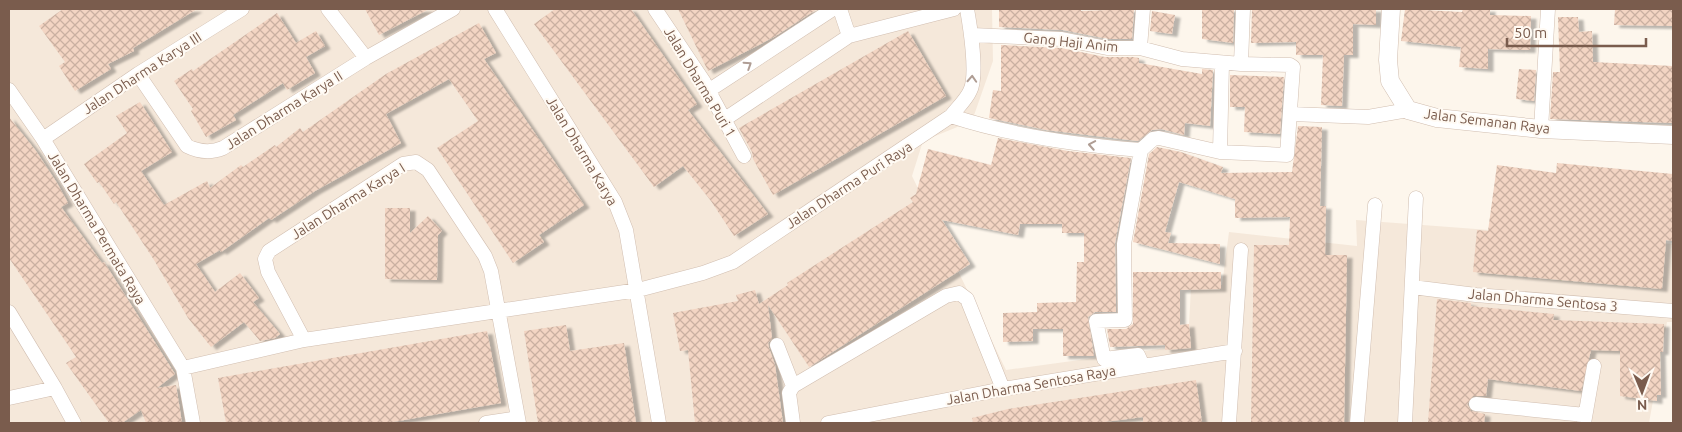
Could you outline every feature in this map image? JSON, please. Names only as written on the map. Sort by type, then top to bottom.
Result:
[{"type":"street","name":"Jalan Dharma Karya III","points":[[43,139],[138,74],[242,9]]},
{"type":"street","points":[[328,9],[366,58]]},
{"type":"street","name":"Jalan Dharma Karya II","points":[[138,74],[187,146],[200,151],[211,152],[223,148],[366,58],[453,9]]},
{"type":"street","name":"Jalan Dharma Karya","points":[[495,9],[615,202],[626,230],[638,290],[659,423]]},
{"type":"street","name":"Jalan Dharma Puri 1","points":[[655,9],[704,82],[744,156]]},
{"type":"street","points":[[708,91],[833,9]]},
{"type":"street","points":[[840,9],[849,36]]},
{"type":"street","points":[[725,119],[849,36],[954,9]]},
{"type":"street","name":"Jalan Dharma Puri Raya","points":[[638,290],[703,273],[733,262],[951,116],[970,91],[972,83],[972,35],[967,9]]},
{"type":"street","points":[[1140,48],[1143,9]]},
{"type":"street","points":[[1241,64],[1243,9]]},
{"type":"street","name":"Jalan Semanan Raya","points":[[1391,9],[1388,60],[1390,81],[1408,110],[1437,118],[1541,128],[1673,136]]},
{"type":"street","points":[[1541,128],[1548,9]]},
{"type":"street","name":"Gang Haji Anim","points":[[972,35],[1032,36],[1107,48],[1140,48],[1182,59],[1292,66],[1291,114]]},
{"type":"street","points":[[1220,152],[1222,63]]},
{"type":"street","name":"Jalan Dharma Permata Raya","points":[[9,90],[43,139],[183,368]]},
{"type":"street","points":[[1143,366],[1138,355],[1104,359],[1096,321],[1125,320],[1124,244],[1140,150],[1153,139],[1159,138],[1220,152],[1288,155],[1291,114],[1368,117],[1408,110]]},
{"type":"street","points":[[951,116],[990,129],[1105,148],[1140,150]]},
{"type":"street","name":"Jalan Dharma Karya I","points":[[304,340],[268,272],[265,260],[269,251],[403,164],[416,162],[428,170],[485,256],[491,271],[500,309]]},
{"type":"street","points":[[1405,423],[1416,198]]},
{"type":"street","points":[[1358,423],[1375,205]]},
{"type":"street","points":[[1229,423],[1241,250]]},
{"type":"street","name":"Jalan Dharma Sentosa 3","points":[[1412,287],[1476,295],[1673,311]]},
{"type":"street","points":[[193,423],[183,368],[304,340],[500,309],[638,290]]},
{"type":"street","points":[[793,423],[789,393],[793,386],[946,296],[960,293],[967,299],[1003,389]]},
{"type":"street","points":[[486,423],[518,420],[500,309]]},
{"type":"street","points":[[9,312],[74,423]]},
{"type":"street","points":[[777,345],[793,386]]},
{"type":"street","name":"Jalan Dharma Sentosa Raya","points":[[828,423],[1003,389],[1235,351]]},
{"type":"street","points":[[1476,404],[1584,419],[1594,366]]},
{"type":"street","points":[[9,398],[55,388]]},
{"type":"shaded area","points":[[9,9],[992,9],[993,61],[972,121],[923,141],[912,176],[1006,370],[1188,345],[1191,287],[1222,285],[1229,232],[1357,246],[1356,220],[1673,244],[1673,322],[1667,322],[1649,423],[9,423]]},
{"type":"building","points":[[63,9],[197,9],[133,48],[134,51],[108,64],[111,69],[75,91],[59,66],[65,62],[39,26]]},
{"type":"building","points":[[365,9],[429,9],[379,35]]},
{"type":"building","points":[[555,9],[631,9],[697,104],[688,110],[768,214],[734,236],[711,201],[683,166],[654,187],[534,24]]},
{"type":"building","points":[[678,9],[817,9],[774,37],[708,71]]},
{"type":"building","points":[[999,9],[1081,9],[1081,11],[1134,9],[1132,39],[1108,39],[1063,30],[999,27]]},
{"type":"building","points":[[1202,9],[1234,9],[1233,43],[1202,39]]},
{"type":"building","points":[[1252,9],[1376,9],[1376,25],[1353,24],[1353,55],[1344,55],[1342,106],[1321,105],[1323,55],[1296,55],[1296,42],[1251,43]]},
{"type":"building","points":[[1405,9],[1462,12],[1463,9],[1490,9],[1490,15],[1531,16],[1530,50],[1488,49],[1488,69],[1459,67],[1461,47],[1401,41]]},
{"type":"building","points":[[1615,9],[1673,9],[1673,26],[1614,25]]},
{"type":"building","points":[[1152,11],[1175,15],[1172,34],[1150,31]]},
{"type":"building","points":[[277,13],[296,43],[316,31],[325,46],[306,57],[315,73],[287,90],[283,83],[233,115],[236,120],[206,137],[191,111],[193,109],[174,81],[192,69],[193,71]]},
{"type":"building","points":[[1558,17],[1578,17],[1579,32],[1592,31],[1593,62],[1673,66],[1673,123],[1550,119],[1553,72],[1560,72]]},
{"type":"building","points":[[479,23],[496,53],[484,59],[584,205],[539,235],[544,242],[513,263],[437,148],[478,121],[449,79],[386,114],[401,143],[315,191],[271,220],[269,218],[221,252],[220,250],[196,264],[215,292],[240,273],[259,298],[253,302],[280,334],[275,338],[260,341],[244,322],[211,347],[188,318],[154,260],[116,202],[114,204],[84,164],[127,133],[116,116],[140,102],[172,152],[141,171],[164,205],[207,181],[210,188],[241,165],[243,167],[275,145],[276,147],[300,128],[303,132],[386,74]]},
{"type":"building","points":[[908,31],[946,96],[773,195],[753,159],[752,152],[739,128]]},
{"type":"building","points":[[1001,45],[1061,48],[1105,57],[1133,57],[1139,58],[1139,63],[1202,74],[1202,69],[1213,70],[1210,126],[1185,123],[1184,135],[1161,129],[1152,130],[1138,141],[1046,130],[989,118],[993,90],[1001,91]]},
{"type":"building","points":[[1519,69],[1536,70],[1534,101],[1516,99]]},
{"type":"building","points":[[1230,75],[1284,77],[1280,134],[1244,132],[1245,107],[1230,107]]},
{"type":"building","points":[[9,117],[36,151],[57,183],[68,203],[61,207],[102,263],[104,262],[175,374],[157,388],[176,385],[182,423],[146,423],[141,410],[122,423],[109,423],[66,363],[76,357],[9,258]]},
{"type":"building","points":[[1298,126],[1322,127],[1320,206],[1326,206],[1325,255],[1347,255],[1344,423],[1251,423],[1254,245],[1289,245],[1290,217],[1235,218],[1235,199],[1179,182],[1165,232],[1171,233],[1168,243],[1220,244],[1220,264],[1133,242],[1149,154],[1157,147],[1181,152],[1223,167],[1221,173],[1292,172]]},
{"type":"building","points":[[998,138],[1068,151],[1131,158],[1115,243],[1116,312],[1095,312],[1088,317],[1094,356],[1063,356],[1063,329],[1033,329],[1033,341],[1003,342],[1003,313],[1037,312],[1037,303],[1076,302],[1077,262],[1084,262],[1084,233],[1062,233],[1062,224],[1020,224],[1018,235],[942,220],[970,264],[809,367],[768,305],[772,338],[768,343],[775,365],[783,423],[695,423],[688,350],[680,351],[673,313],[738,301],[736,295],[755,290],[759,304],[788,285],[787,283],[913,202],[910,198],[916,194],[928,149],[991,165]]},
{"type":"building","points":[[1557,163],[1673,174],[1673,241],[1666,240],[1662,289],[1473,272],[1477,230],[1488,231],[1497,165],[1556,173]]},
{"type":"building","points":[[385,208],[410,208],[410,233],[428,216],[442,231],[438,235],[437,280],[385,279]]},
{"type":"building","points":[[1133,272],[1221,272],[1221,289],[1180,290],[1180,325],[1189,324],[1191,348],[1165,350],[1165,345],[1110,347],[1107,329],[1126,329],[1133,324]]},
{"type":"building","points":[[1437,299],[1471,303],[1471,306],[1554,314],[1553,320],[1664,324],[1663,352],[1660,352],[1661,395],[1657,395],[1657,401],[1620,396],[1620,351],[1591,350],[1581,391],[1488,379],[1486,396],[1473,396],[1467,404],[1471,411],[1485,414],[1484,423],[1428,423]]},
{"type":"building","points":[[566,325],[570,351],[624,343],[636,423],[538,423],[524,331]]},
{"type":"building","points":[[487,331],[501,403],[387,423],[226,423],[218,378]]},
{"type":"building","points":[[1196,380],[1202,423],[1143,423],[1143,417],[1096,423],[973,423],[972,418],[1008,409]]}]
